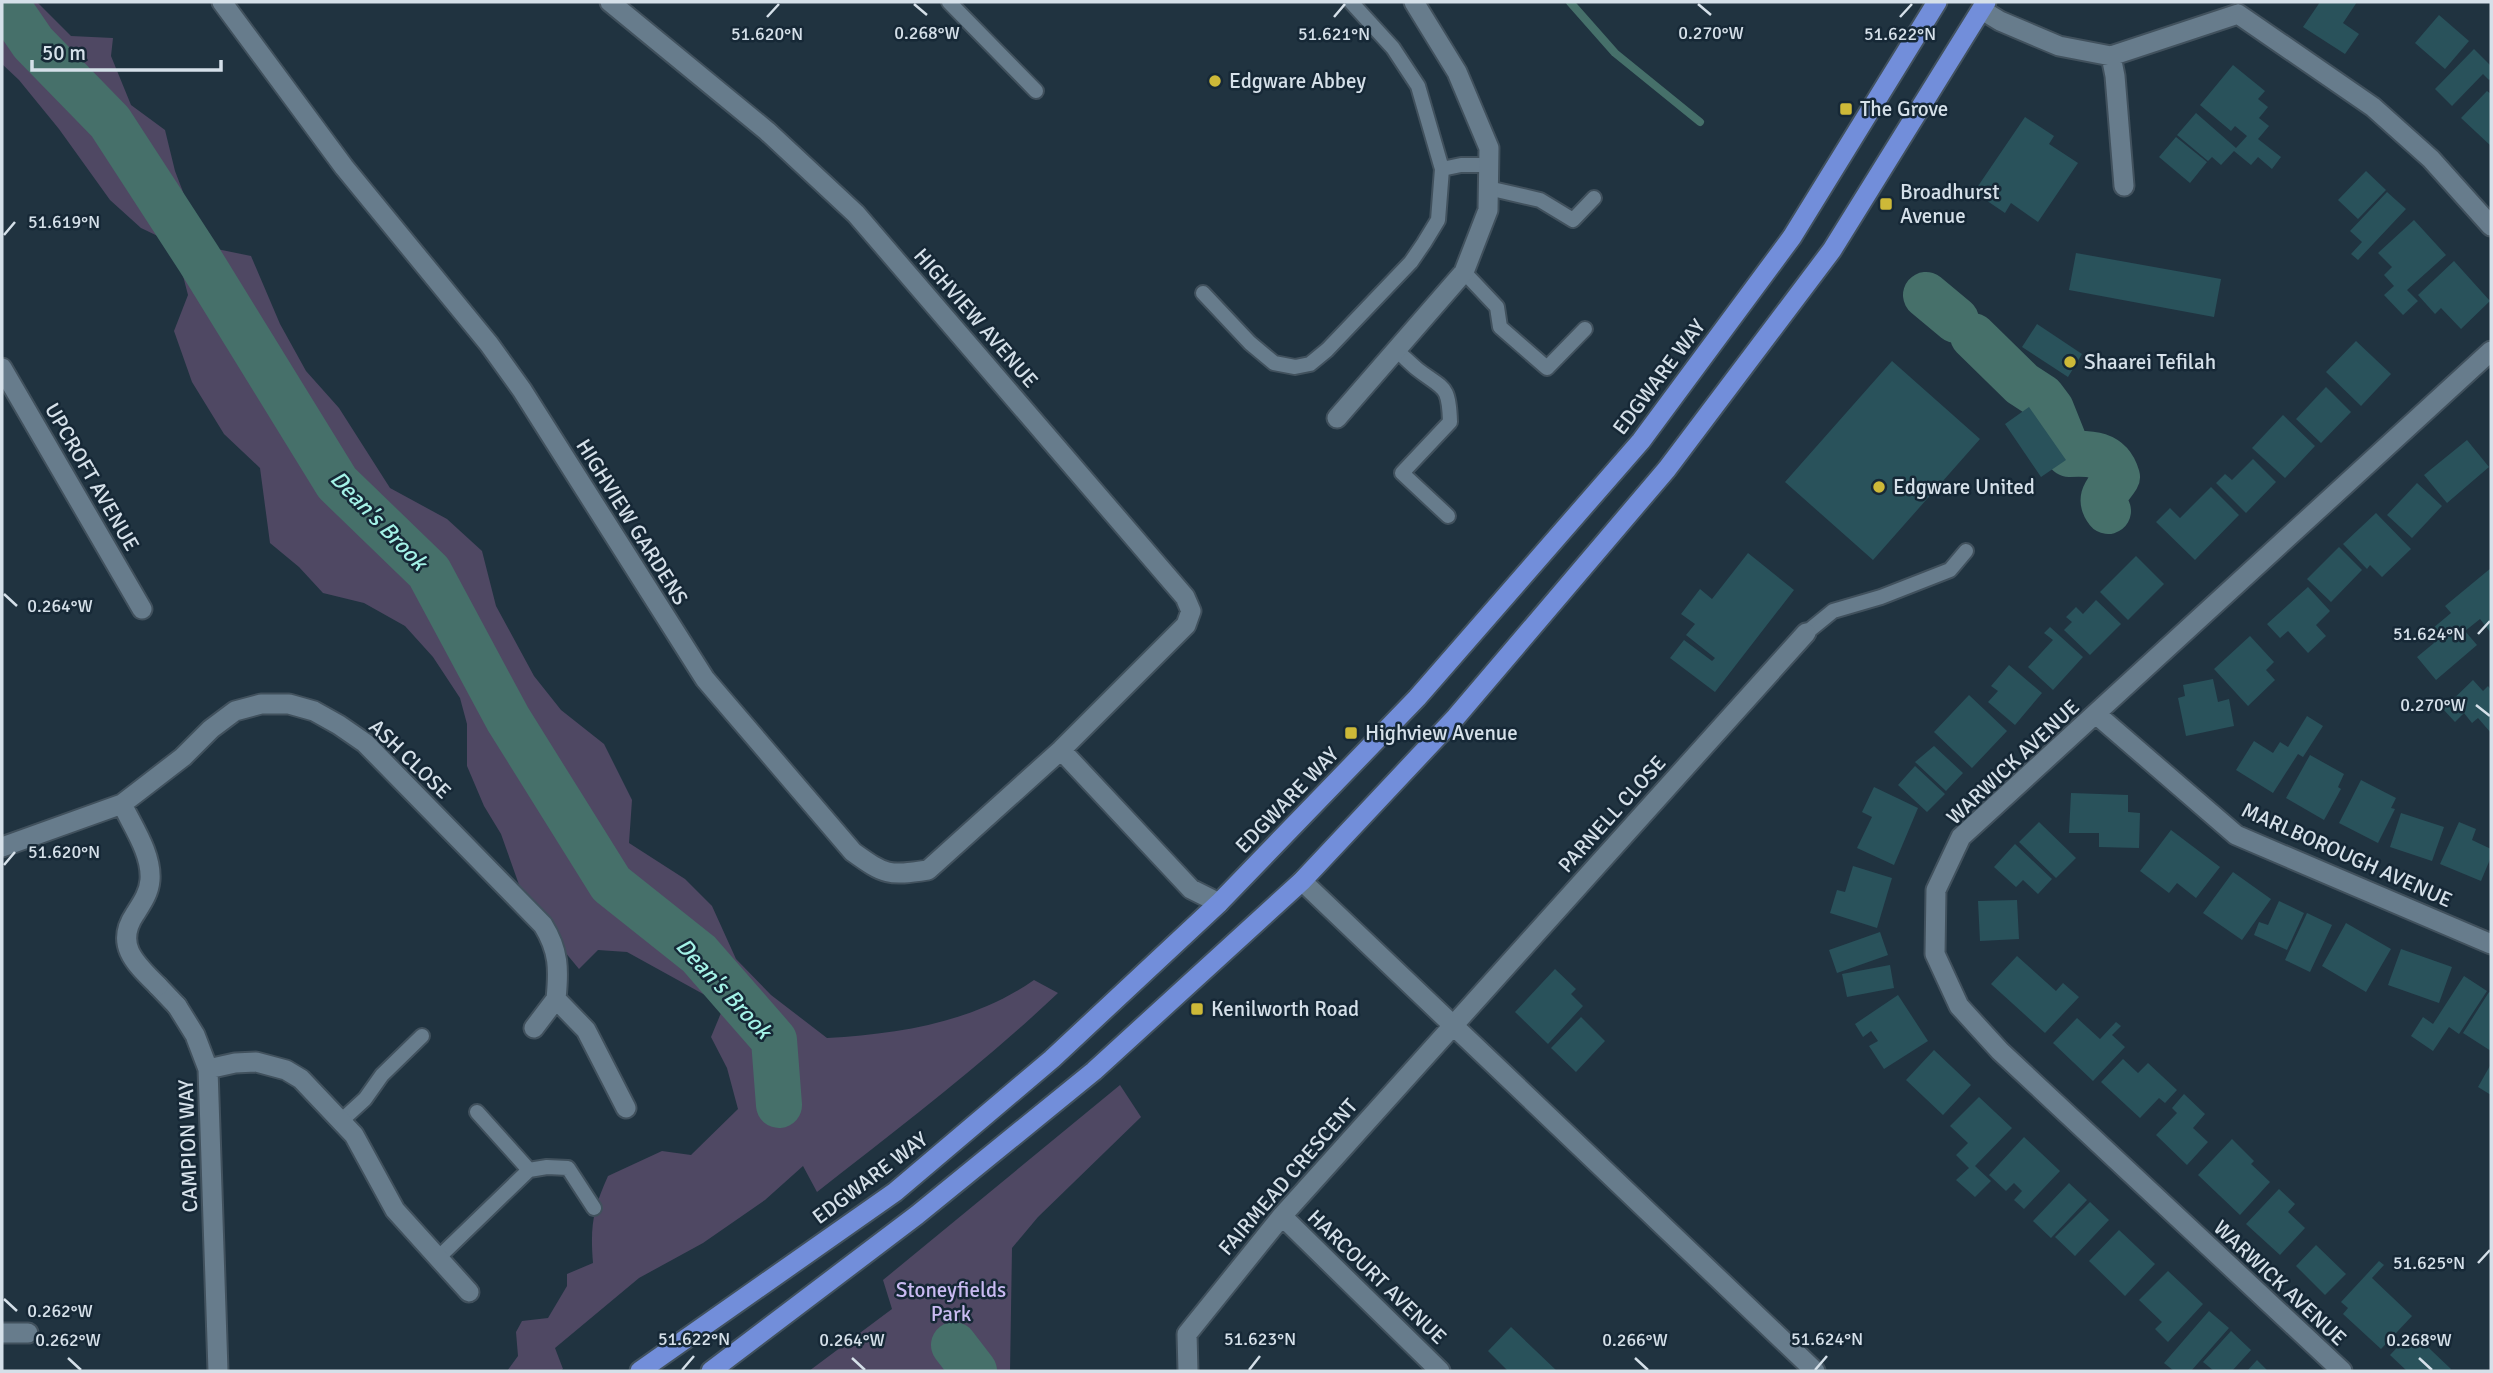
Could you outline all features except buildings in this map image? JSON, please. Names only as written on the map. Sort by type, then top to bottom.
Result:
[{"type":"highway","name":"EDGWARE WAY","points":[[640,1371],[895,1192],[1052,1059],[1219,903],[1416,698],[1641,441],[1792,237],[1937,2]]},
{"type":"highway","points":[[711,1371],[917,1216],[1094,1071],[1302,881],[1456,717],[1667,469],[1832,250],[1984,6]]},
{"type":"street","name":"HIGHVIEW GARDENS","points":[[222,2],[344,167],[502,362],[705,679],[852,852],[881,872],[902,874],[928,870],[1061,750]]},
{"type":"street","name":"HIGHVIEW AVENUE","points":[[610,2],[767,131],[856,214],[1185,597],[1191,611],[1186,625],[1061,750]]},
{"type":"street","points":[[1337,418],[1464,272],[1488,210],[1489,148],[1457,72],[1414,2]]},
{"type":"street","points":[[1984,6],[2000,21],[2059,46],[2111,56],[2243,8],[2373,107],[2431,159],[2491,226]]},
{"type":"street","points":[[2111,56],[2124,186]]},
{"type":"street","name":"WARWICK AVENUE","points":[[2342,1371],[2000,1051],[1959,1006],[1935,954],[1936,890],[1961,837],[2491,351]]},
{"type":"street","name":"UPCROFT AVENUE","points":[[2,368],[142,609]]},
{"type":"street","name":"PARNELL CLOSE","points":[[1452,1026],[1806,633]]},
{"type":"street","name":"ASH CLOSE","points":[[2,847],[122,804],[183,757],[211,729],[235,711],[261,704],[289,704],[314,711],[365,743],[543,925],[553,940],[558,961],[556,999]]},
{"type":"street","name":"MARLBOROUGH AVENUE","points":[[2096,715],[2236,835],[2491,944]]},
{"type":"street","points":[[1061,750],[1191,889],[1219,903]]},
{"type":"street","name":"CAMPION WAY","points":[[122,804],[146,855],[150,879],[146,898],[128,925],[126,945],[136,963],[177,1006],[195,1035],[208,1069],[218,1371]]},
{"type":"street","points":[[1302,881],[1815,1371]]},
{"type":"street","points":[[534,1028],[556,999],[586,1030],[626,1108]]},
{"type":"street","name":"FAIRMEAD CRESCENT","points":[[1188,1371],[1187,1334],[1282,1216],[1452,1026]]},
{"type":"street","points":[[208,1069],[256,1062],[286,1070],[301,1079],[359,1144],[395,1210],[469,1292]]},
{"type":"street","name":"HARCOURT AVENUE","points":[[1282,1216],[1440,1371]]},
{"type":"street","points":[[2,1333],[28,1334]]},
{"type":"lane","points":[[949,2],[1036,91]]},
{"type":"lane","points":[[1203,293],[1250,343],[1275,363],[1295,367],[1310,363],[1327,350],[1410,262],[1438,219],[1442,169],[1418,86],[1394,48],[1351,2]]},
{"type":"lane","points":[[1442,169],[1461,165],[1489,165]]},
{"type":"lane","points":[[1489,188],[1541,200],[1573,220],[1594,198]]},
{"type":"lane","points":[[1464,272],[1497,307],[1500,327],[1547,368],[1586,329]]},
{"type":"lane","points":[[1396,350],[1419,370],[1440,383],[1449,401],[1450,422],[1402,473],[1448,516]]},
{"type":"lane","points":[[1806,633],[1833,611],[1881,597],[1950,570],[1966,551]]},
{"type":"lane","points":[[341,1121],[365,1099],[382,1075],[422,1036]]},
{"type":"lane","points":[[477,1112],[530,1170]]},
{"type":"lane","points":[[438,1258],[530,1170],[547,1167],[568,1168],[594,1208]]},
{"type":"green space","points":[[2,2],[37,2],[71,36],[113,38],[111,56],[131,105],[165,130],[175,171],[193,218],[164,239],[141,228],[110,200],[59,129],[19,80],[2,64]]},
{"type":"green space","points":[[212,248],[251,256],[280,324],[306,371],[339,408],[390,488],[447,519],[482,551],[496,606],[534,676],[561,710],[604,744],[632,800],[629,843],[685,879],[712,906],[736,959],[771,995],[827,1038],[909,1029],[961,1016],[987,1006],[1034,980],[1058,993],[970,1071],[817,1192],[803,1166],[765,1200],[703,1243],[639,1278],[555,1348],[563,1369],[560,1371],[507,1371],[518,1356],[516,1332],[522,1321],[548,1318],[567,1286],[567,1274],[593,1263],[594,1218],[608,1176],[662,1151],[691,1155],[738,1109],[727,1068],[711,1037],[721,1013],[714,1000],[627,952],[598,950],[579,969],[555,940],[554,925],[523,896],[501,834],[484,806],[467,766],[467,724],[460,698],[433,657],[405,626],[364,603],[323,593],[299,567],[270,543],[260,468],[224,434],[192,382],[174,331],[188,295],[181,268]]},
{"type":"green space","name":"Stoneyfields Park","points":[[1120,1085],[1141,1117],[1038,1217],[1012,1248],[1010,1371],[809,1371],[892,1309],[883,1280]]},
{"type":"waterway","name":"Dean's Brook","points":[[5,2],[33,43],[110,122],[199,259],[337,483],[429,572],[508,719],[611,884],[699,954],[774,1040],[779,1105]]},
{"type":"waterway","points":[[1570,2],[1615,53],[1700,122]]},
{"type":"waterway","points":[[1926,295],[1956,320]]},
{"type":"waterway","points":[[1973,336],[2022,384],[2042,397],[2051,409],[2069,454],[2098,456],[2110,463],[2117,477],[2104,498],[2108,511]]},
{"type":"waterway","name":"Dean's Brook","points":[[954,1345],[974,1371]]},
{"type":"place","name":"Edgware Abbey","points":[[1215,81]]},
{"type":"place","name":"The Grove","points":[[1846,109]]},
{"type":"place","name":"Broadhurst Avenue","points":[[1886,204]]},
{"type":"place","name":"Shaarei Tefilah","points":[[2070,362]]},
{"type":"place","name":"Edgware United","points":[[1879,487]]},
{"type":"place","name":"Highview Avenue","points":[[1351,733]]},
{"type":"place","name":"Kenilworth Road","points":[[1197,1009]]}]
